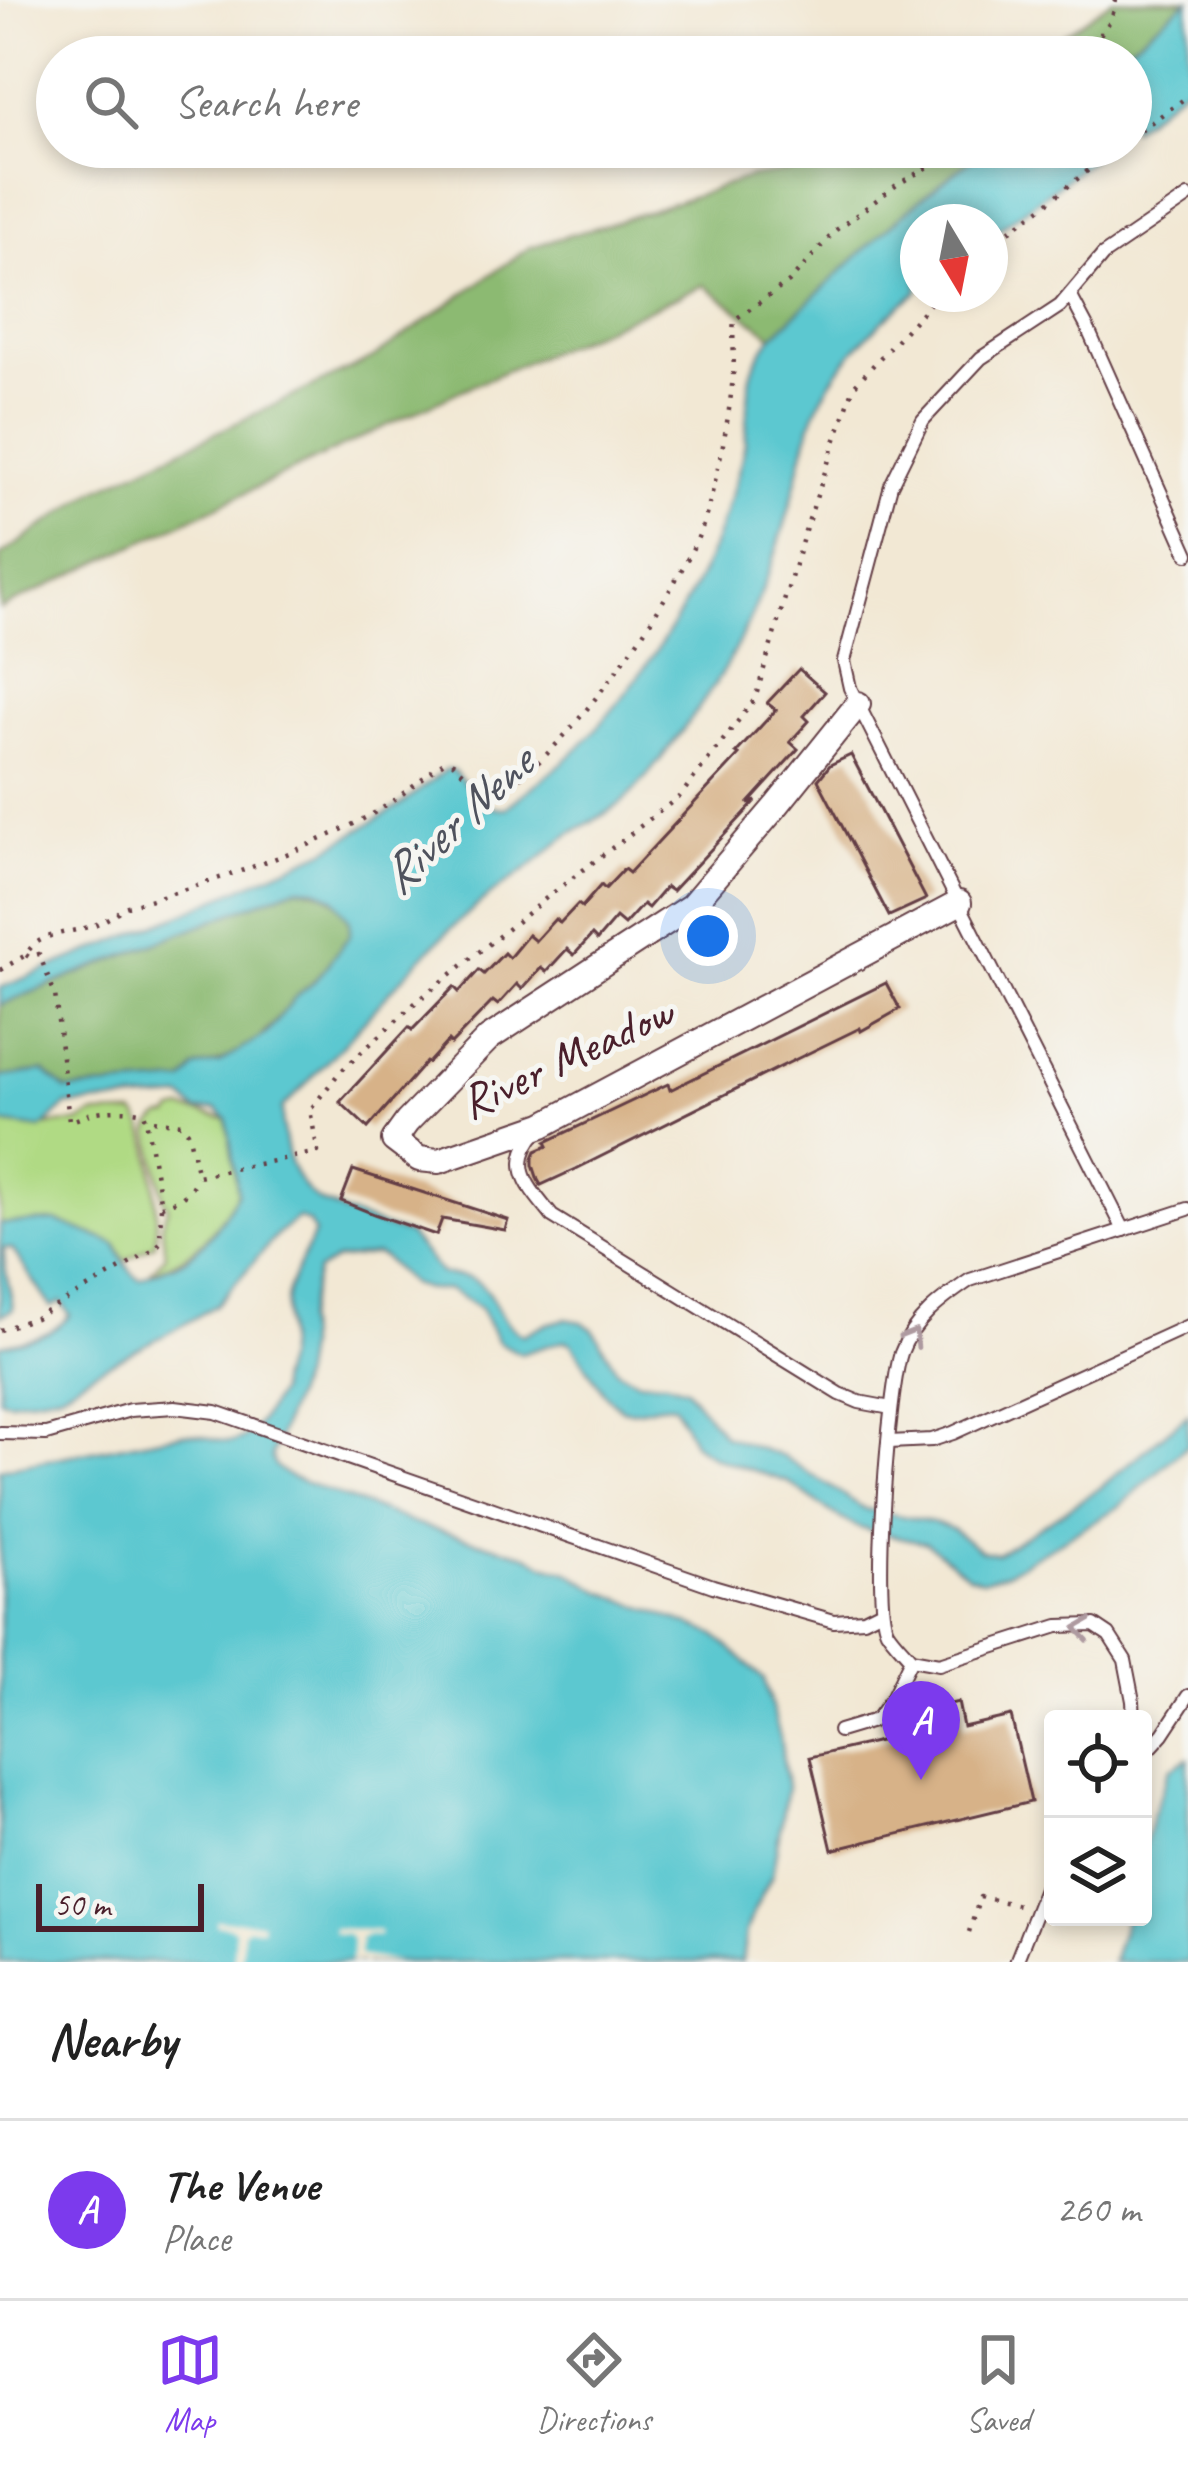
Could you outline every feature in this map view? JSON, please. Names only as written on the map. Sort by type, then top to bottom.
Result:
[{"type":"street","name":"River Meadow","points":[[858,704],[691,906],[489,1038],[394,1140],[418,1159],[440,1160],[543,1124],[959,903]]},
{"type":"lane","points":[[1124,1229],[858,704],[846,674],[847,646],[891,484],[911,440],[940,400],[981,358],[1060,306],[1103,255],[1188,197]]},
{"type":"lane","points":[[1070,295],[1188,554]]},
{"type":"lane","points":[[543,1124],[525,1145],[522,1171],[533,1195],[552,1216],[840,1394],[891,1408]]},
{"type":"lane","points":[[1133,1710],[1125,1660],[1109,1635],[1094,1625],[1058,1626],[939,1664],[911,1659],[887,1630],[880,1581],[891,1408],[901,1353],[916,1327],[952,1292],[970,1280],[1188,1209]]},
{"type":"lane","points":[[889,1442],[932,1440],[953,1433],[1188,1326]]},
{"type":"lane","points":[[0,1433],[46,1434],[130,1410],[215,1412],[775,1605],[834,1621],[864,1619],[882,1610]]},
{"type":"lane","points":[[839,1731],[876,1720],[911,1659]]},
{"type":"lane","points":[[1152,1746],[1188,1696]]},
{"type":"lane","points":[[1016,1962],[1044,1888]]},
{"type":"path","points":[[1099,36],[1114,18],[1116,0]]},
{"type":"path","points":[[1152,121],[1188,96]]},
{"type":"path","points":[[26,955],[28,948],[44,938],[92,926],[124,907],[326,837],[380,809],[444,762],[453,763],[487,794],[494,794],[545,754],[590,707],[661,607],[704,524],[734,373],[734,320],[789,282],[836,230],[927,168]]},
{"type":"path","points":[[1008,232],[1091,168]]},
{"type":"path","points":[[198,1176],[318,1152],[310,1110],[339,1073],[414,1004],[680,796],[755,699],[854,386],[922,312]]},
{"type":"path","points":[[0,970],[26,955],[39,954],[56,994],[69,1121],[93,1113],[144,1113],[161,1206],[160,1243],[152,1251],[35,1318],[0,1330]]},
{"type":"path","points":[[146,1119],[182,1124],[198,1176],[181,1198],[161,1206]]},
{"type":"path","points":[[969,1932],[980,1897],[1035,1909]]},
{"type":"green space","points":[[1112,0],[1188,0],[1143,36],[1061,36]]},
{"type":"green space","points":[[816,168],[960,168],[916,204],[900,204],[900,218],[773,336],[704,285],[464,389],[0,609],[0,556],[96,490],[373,358],[530,247],[751,177]]},
{"type":"green space","points":[[296,887],[317,891],[341,906],[351,935],[313,983],[241,1052],[196,1068],[184,1083],[66,1090],[0,1077],[0,1005]]},
{"type":"green space","points":[[183,1109],[227,1119],[238,1193],[202,1242],[181,1259],[150,1273],[165,1256],[162,1224],[168,1206],[150,1132],[157,1120]]},
{"type":"green space","points":[[135,1114],[151,1156],[155,1244],[124,1261],[116,1244],[0,1224],[0,1123],[41,1128],[78,1123],[93,1115]]},
{"type":"water","points":[[1188,0],[1188,84],[1152,112],[1152,36],[1143,36]]},
{"type":"water","points":[[961,168],[1080,168],[1008,222],[1008,204],[916,204]]},
{"type":"water","name":"River Nene","points":[[900,218],[900,307],[858,346],[822,397],[764,584],[729,661],[698,709],[624,801],[565,838],[456,924],[282,1108],[289,1158],[300,1181],[317,1200],[409,1235],[441,1274],[479,1283],[507,1322],[523,1335],[565,1319],[582,1322],[593,1329],[617,1370],[639,1381],[686,1388],[724,1436],[784,1457],[865,1509],[937,1523],[981,1551],[997,1554],[1100,1488],[1188,1414],[1188,1444],[1120,1506],[1006,1573],[982,1580],[968,1575],[927,1543],[859,1528],[788,1482],[713,1457],[694,1444],[674,1405],[631,1411],[619,1407],[571,1342],[521,1354],[498,1342],[480,1309],[449,1290],[410,1284],[376,1254],[336,1260],[317,1271],[304,1322],[301,1376],[272,1454],[277,1468],[415,1524],[527,1555],[602,1592],[714,1634],[764,1679],[787,1787],[772,1875],[746,1932],[742,1962],[0,1962],[0,1469],[180,1434],[230,1442],[245,1436],[278,1392],[287,1296],[314,1233],[309,1223],[298,1218],[216,1305],[60,1393],[0,1399],[0,1345],[47,1333],[70,1315],[61,1302],[51,1307],[12,1249],[4,1248],[13,1309],[0,1316],[0,1224],[56,1221],[116,1244],[128,1268],[140,1279],[197,1250],[238,1193],[227,1119],[216,1109],[197,1111],[183,1098],[67,1105],[41,1129],[0,1123],[0,1077],[44,1071],[66,1090],[184,1082],[195,1068],[219,1063],[267,1033],[350,935],[350,921],[335,899],[315,888],[296,887],[0,1005],[0,988],[326,850],[399,806],[447,769],[453,770],[484,807],[506,808],[562,763],[636,679],[694,587],[737,478],[746,439],[751,376],[763,350]]},
{"type":"water","points":[[1188,1758],[1188,1962],[1112,1962],[1123,1926],[1152,1926],[1152,1816],[1170,1769]]},
{"type":"pier","points":[[216,1920],[262,1922],[262,1928],[243,1931],[241,1962],[233,1962],[235,1930],[216,1925]]},
{"type":"pier","points":[[333,1928],[379,1931],[379,1936],[360,1939],[359,1955],[398,1962],[351,1962],[352,1939],[333,1933]]},
{"type":"building","points":[[799,669],[825,692],[790,742],[798,749],[672,891],[666,887],[624,925],[616,918],[597,940],[592,935],[574,955],[567,949],[522,989],[517,984],[498,1005],[493,1001],[426,1062],[368,1128],[340,1102],[409,1027],[412,1030],[454,987],[459,992],[504,953],[509,958],[528,935],[535,941],[555,919],[560,923],[578,904],[582,907],[601,885],[605,889],[624,869],[629,873],[739,755],[736,753],[776,710],[767,703]]},
{"type":"building","points":[[851,755],[926,899],[889,916],[818,780],[830,765]]},
{"type":"building","points":[[886,983],[900,1009],[576,1169],[541,1185],[538,1180],[533,1158],[548,1146],[546,1142],[668,1084],[670,1090]]},
{"type":"building","points":[[353,1170],[508,1220],[505,1230],[442,1219],[436,1235],[341,1201]]},
{"type":"building","points":[[958,1702],[963,1727],[1011,1716],[1031,1802],[832,1850],[810,1757],[905,1735],[901,1716]]},
{"type":"place","name":"The Venue","points":[[921,1780]]}]
